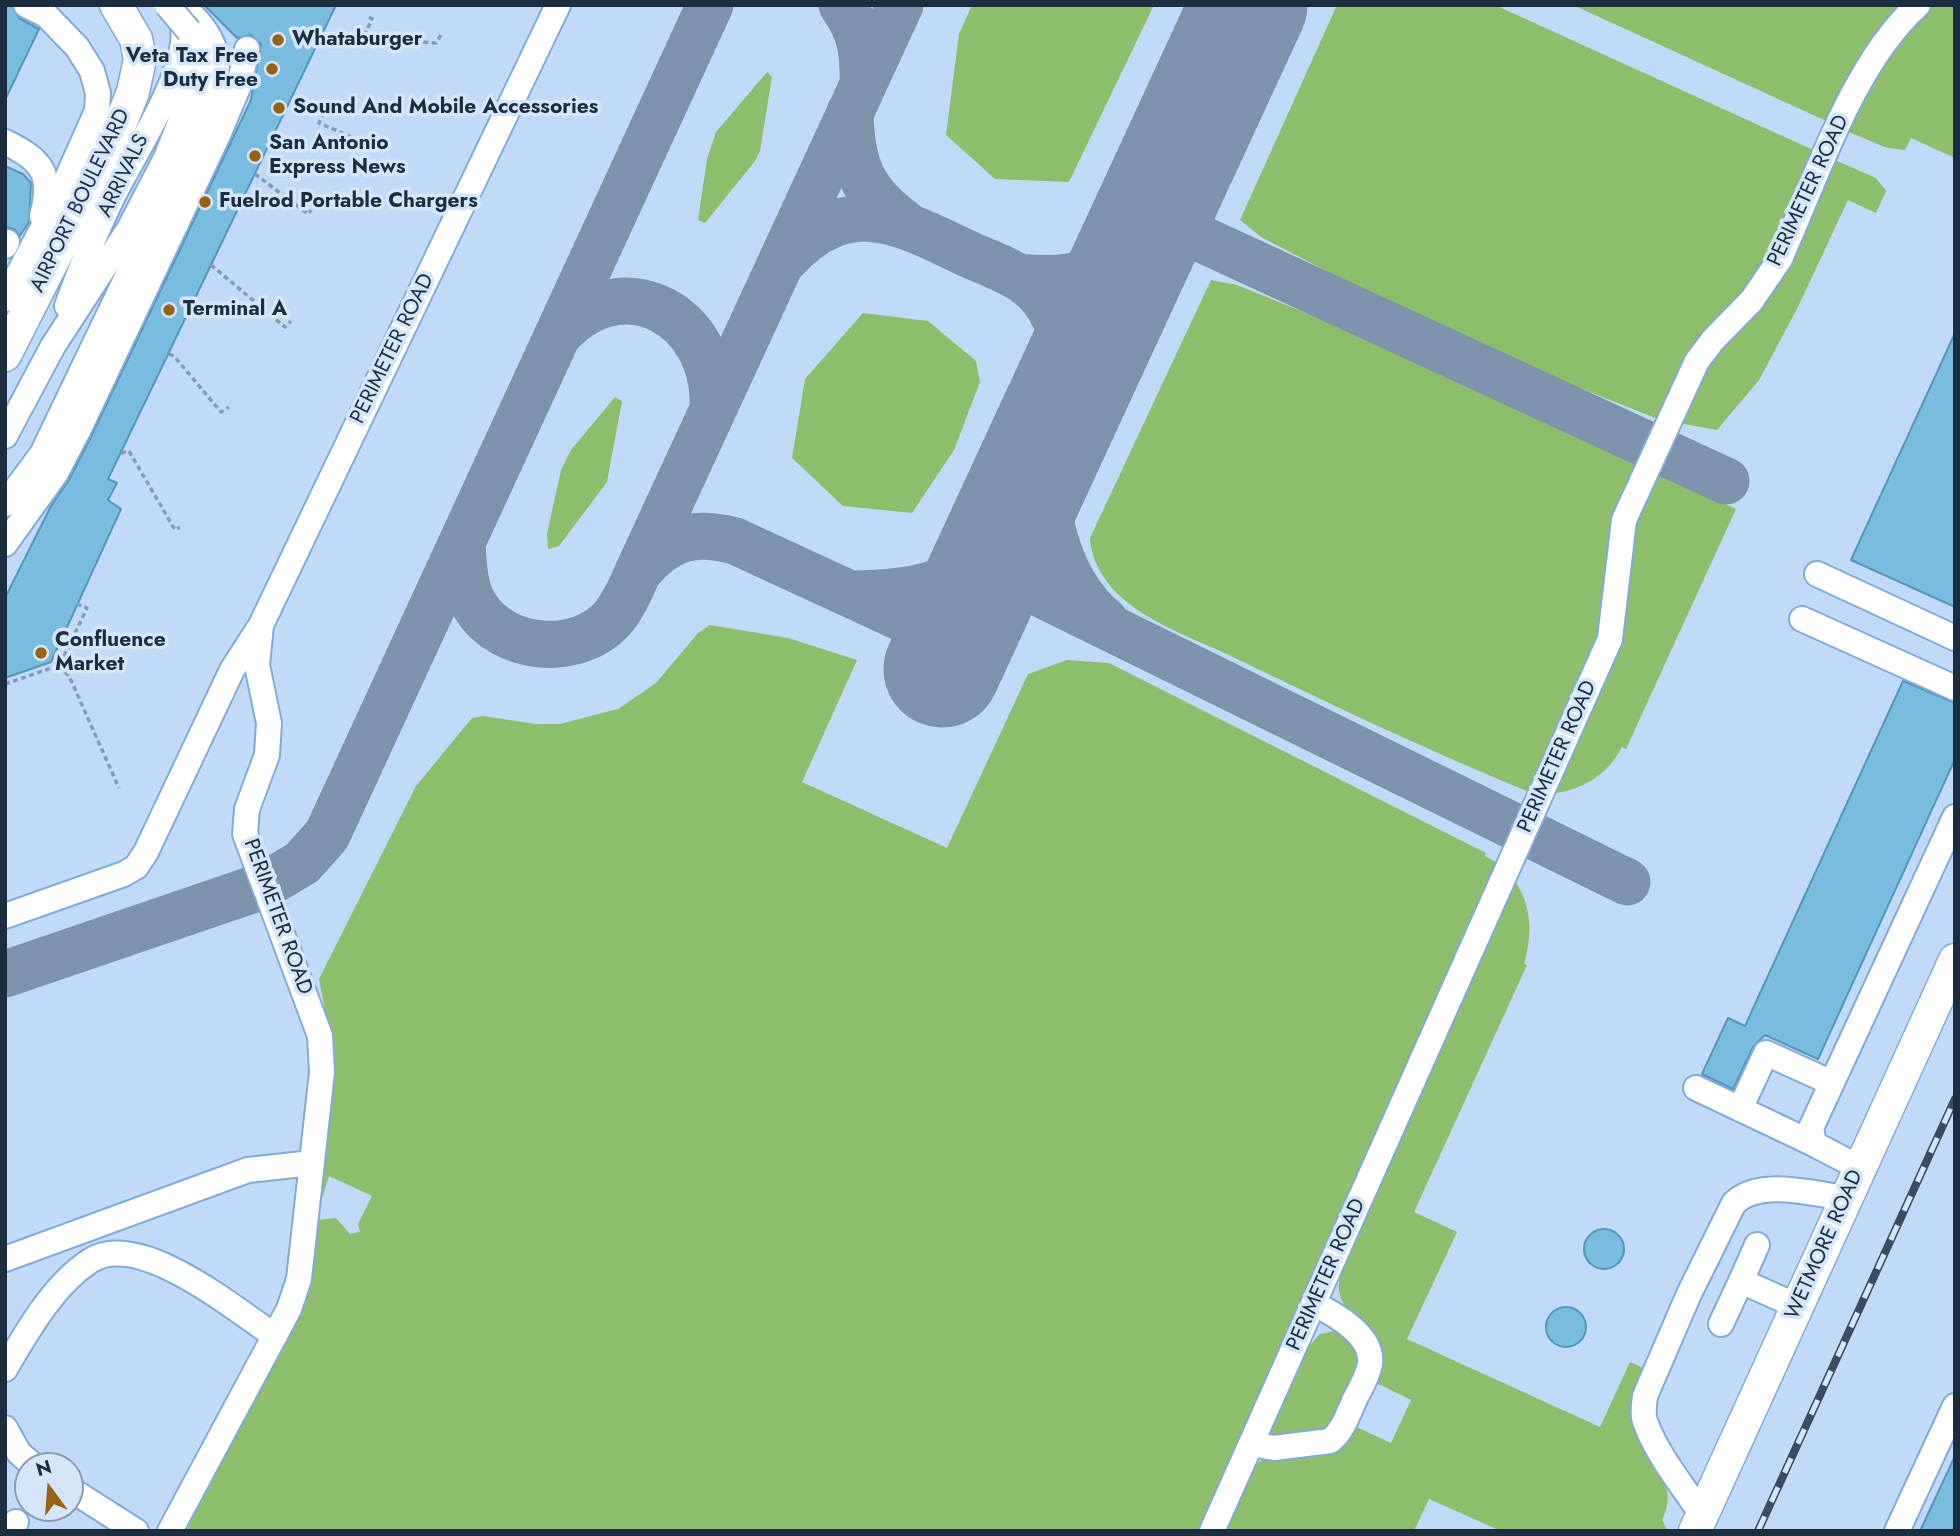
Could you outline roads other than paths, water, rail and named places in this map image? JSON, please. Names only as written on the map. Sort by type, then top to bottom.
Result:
[{"type":"main road","name":"AIRPORT BOULEVARD","points":[[5,355],[113,142],[133,92],[140,59],[136,39],[116,5]]},
{"type":"main road","name":"WETMORE ROAD","points":[[1698,1523],[1955,960]]},
{"type":"street","points":[[5,299],[92,129],[97,111],[98,93],[92,71],[78,47],[46,15],[26,5]]},
{"type":"street","points":[[5,436],[53,346],[129,229],[166,158],[200,71],[189,31],[167,5]]},
{"type":"street","points":[[5,504],[42,454],[209,106],[218,77],[217,54],[209,32],[181,5]]},
{"type":"street","name":"ARRIVALS","points":[[53,346],[76,281],[112,200],[177,71],[184,39],[181,5]]},
{"type":"street","name":"PERIMETER ROAD","points":[[170,1531],[289,1310],[299,1279],[322,1072],[320,1036],[245,834],[247,809],[267,755],[269,723],[257,664],[261,625],[558,5]]},
{"type":"street","name":"PERIMETER ROAD","points":[[1212,1531],[1610,639],[1617,604],[1619,546],[1624,520],[1697,361],[1767,280],[1780,258],[1855,91],[1878,50],[1902,19],[1918,5]]},
{"type":"street","points":[[5,544],[56,473],[131,322],[218,135],[239,85],[247,49]]},
{"type":"street","points":[[5,142],[30,154],[46,178],[47,197],[38,234]]},
{"type":"street","points":[[1816,574],[1955,638]]},
{"type":"street","points":[[1802,619],[1955,688]]},
{"type":"street","points":[[5,916],[124,874],[136,867],[146,852],[232,670],[261,625]]},
{"type":"street","points":[[1814,1144],[1811,1128],[1955,817]]},
{"type":"street","points":[[1740,1109],[1766,1053],[1832,1083]]},
{"type":"street","points":[[1696,1088],[1860,1168]]},
{"type":"street","points":[[5,1259],[248,1170],[312,1163]]},
{"type":"street","points":[[1698,1523],[1645,1422],[1644,1411],[1644,1396],[1689,1294],[1734,1203],[1743,1195],[1771,1189],[1846,1198]]},
{"type":"street","points":[[1721,1324],[1757,1245]]},
{"type":"street","points":[[5,1369],[58,1291],[92,1259],[125,1252],[162,1263],[275,1336]]},
{"type":"street","points":[[1741,1281],[1797,1306]]},
{"type":"street","points":[[1251,1444],[1274,1448],[1330,1441],[1343,1425],[1367,1373],[1371,1363],[1364,1343],[1345,1322],[1314,1304]]},
{"type":"street","points":[[1897,1531],[1955,1406]]},
{"type":"street","points":[[5,1428],[18,1452]]},
{"type":"street","points":[[84,1498],[136,1531]]},
{"type":"railway","points":[[1758,1531],[1955,1099]]},
{"type":"place","name":"Whataburger","points":[[278,40]]},
{"type":"place","name":"Veta Tax Free Duty Free","points":[[272,69]]},
{"type":"place","name":"Sound And Mobile Accessories","points":[[279,108]]},
{"type":"place","name":"San Antonio Express News","points":[[255,156]]},
{"type":"place","name":"Fuelrod Portable Chargers","points":[[205,202]]},
{"type":"place","name":"Terminal A","points":[[169,310]]},
{"type":"place","name":"Confluence Market","points":[[41,653]]}]
